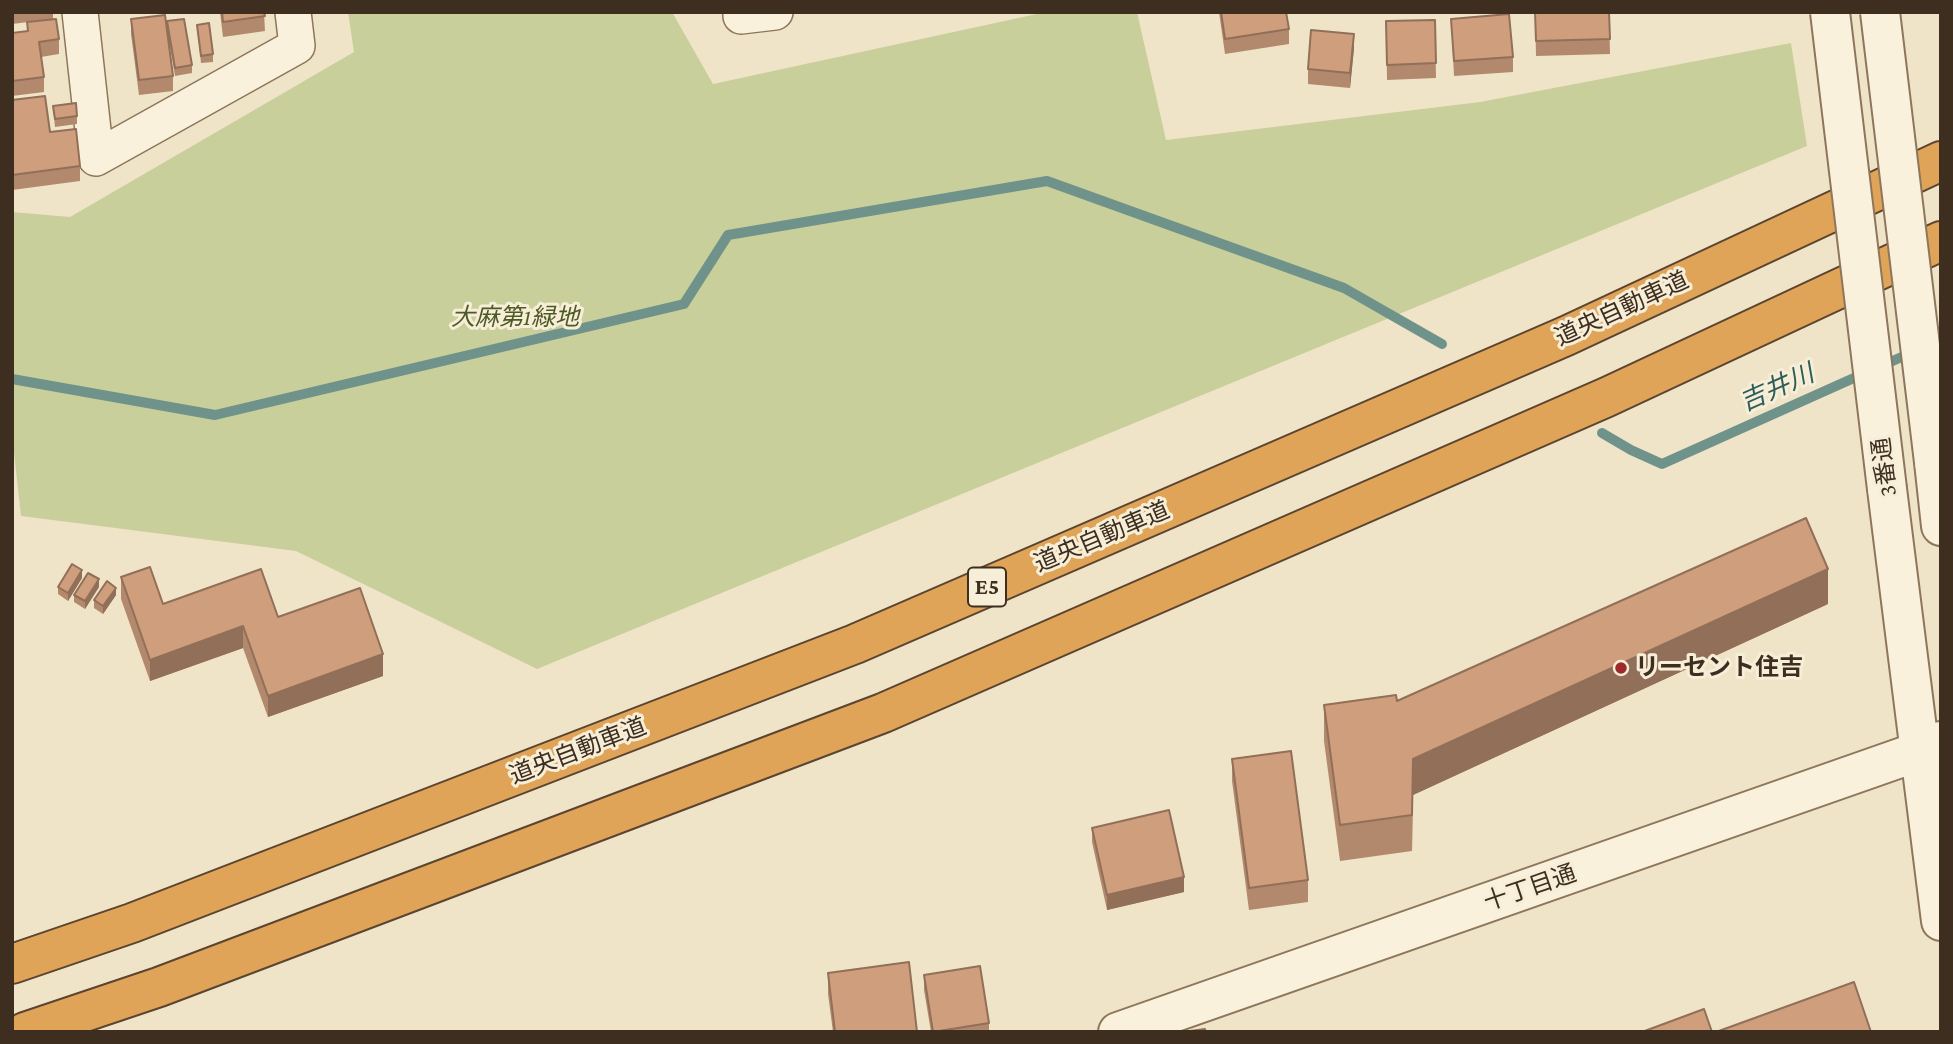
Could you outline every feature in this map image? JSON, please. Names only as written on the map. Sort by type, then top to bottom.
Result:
[{"type":"highway","name":"道央自動車道","points":[[12,964],[145,918],[855,645],[1566,336],[1941,161]]},
{"type":"highway","points":[[24,1032],[159,987],[883,713],[1607,397],[1941,241]]},
{"type":"street","points":[[80,12],[96,158],[297,46],[293,12]]},
{"type":"street","points":[[741,12],[741,16],[775,12]]},
{"type":"street","name":"3番通","points":[[1830,12],[1887,489],[1930,746],[1941,921]]},
{"type":"street","name":"3番通","points":[[1880,12],[1941,526]]},
{"type":"street","name":"十丁目通","points":[[1118,1032],[1930,746]]},
{"type":"green space","name":"大麻第1緑地","points":[[348,12],[672,12],[713,84],[1046,12],[1137,12],[1166,140],[1480,102],[1791,43],[1807,146],[537,669],[296,551],[21,516],[12,435],[12,212],[70,217],[354,52]]},
{"type":"building","points":[[222,12],[264,12],[265,16],[223,22]]},
{"type":"building","points":[[1221,12],[1286,12],[1289,29],[1225,39]]},
{"type":"building","points":[[1535,12],[1609,12],[1610,39],[1536,41]]},
{"type":"building","points":[[1509,14],[1513,57],[1454,61],[1451,19]]},
{"type":"building","points":[[165,15],[173,76],[139,80],[131,19]]},
{"type":"building","points":[[56,19],[59,39],[39,42],[44,77],[12,81],[12,33],[28,31],[27,22]]},
{"type":"building","points":[[184,19],[192,65],[175,68],[167,21]]},
{"type":"building","points":[[1435,20],[1436,63],[1387,65],[1386,21]]},
{"type":"building","points":[[209,23],[213,54],[201,56],[197,25]]},
{"type":"building","points":[[1311,30],[1354,34],[1350,73],[1308,69]]},
{"type":"building","points":[[45,96],[50,132],[76,129],[80,166],[12,175],[12,100]]},
{"type":"building","points":[[76,103],[77,116],[55,119],[53,106]]},
{"type":"building","points":[[1806,518],[1828,569],[1413,759],[1412,815],[1340,825],[1324,705],[1396,695],[1397,701]]},
{"type":"building","points":[[72,564],[82,570],[68,593],[58,587]]},
{"type":"building","points":[[150,567],[163,604],[261,569],[278,617],[360,588],[383,654],[268,696],[243,626],[150,660],[121,577]]},
{"type":"building","points":[[88,573],[99,579],[85,601],[74,595]]},
{"type":"building","points":[[107,581],[116,588],[103,606],[94,600]]},
{"type":"building","points":[[1291,751],[1308,880],[1249,888],[1232,759]]},
{"type":"building","points":[[1169,810],[1184,877],[1107,895],[1092,828]]},
{"type":"building","points":[[909,962],[917,1032],[835,1032],[828,973]]},
{"type":"building","points":[[980,966],[989,1023],[933,1032],[924,975]]},
{"type":"building","points":[[1854,982],[1871,1032],[1716,1032]]},
{"type":"building","points":[[1704,1009],[1712,1032],[1642,1032]]},
{"type":"building","points":[[1205,1029],[1206,1032],[1183,1032]]},
{"type":"waterway","points":[[12,379],[215,415],[684,304],[728,235],[1047,181],[1344,288],[1442,344]]},
{"type":"waterway","name":"吉井川","points":[[1879,367],[1913,352]]},
{"type":"waterway","name":"吉井川","points":[[1602,433],[1662,464],[1865,373]]},
{"type":"place","name":"リーセント住吉","points":[[1621,668]]}]
